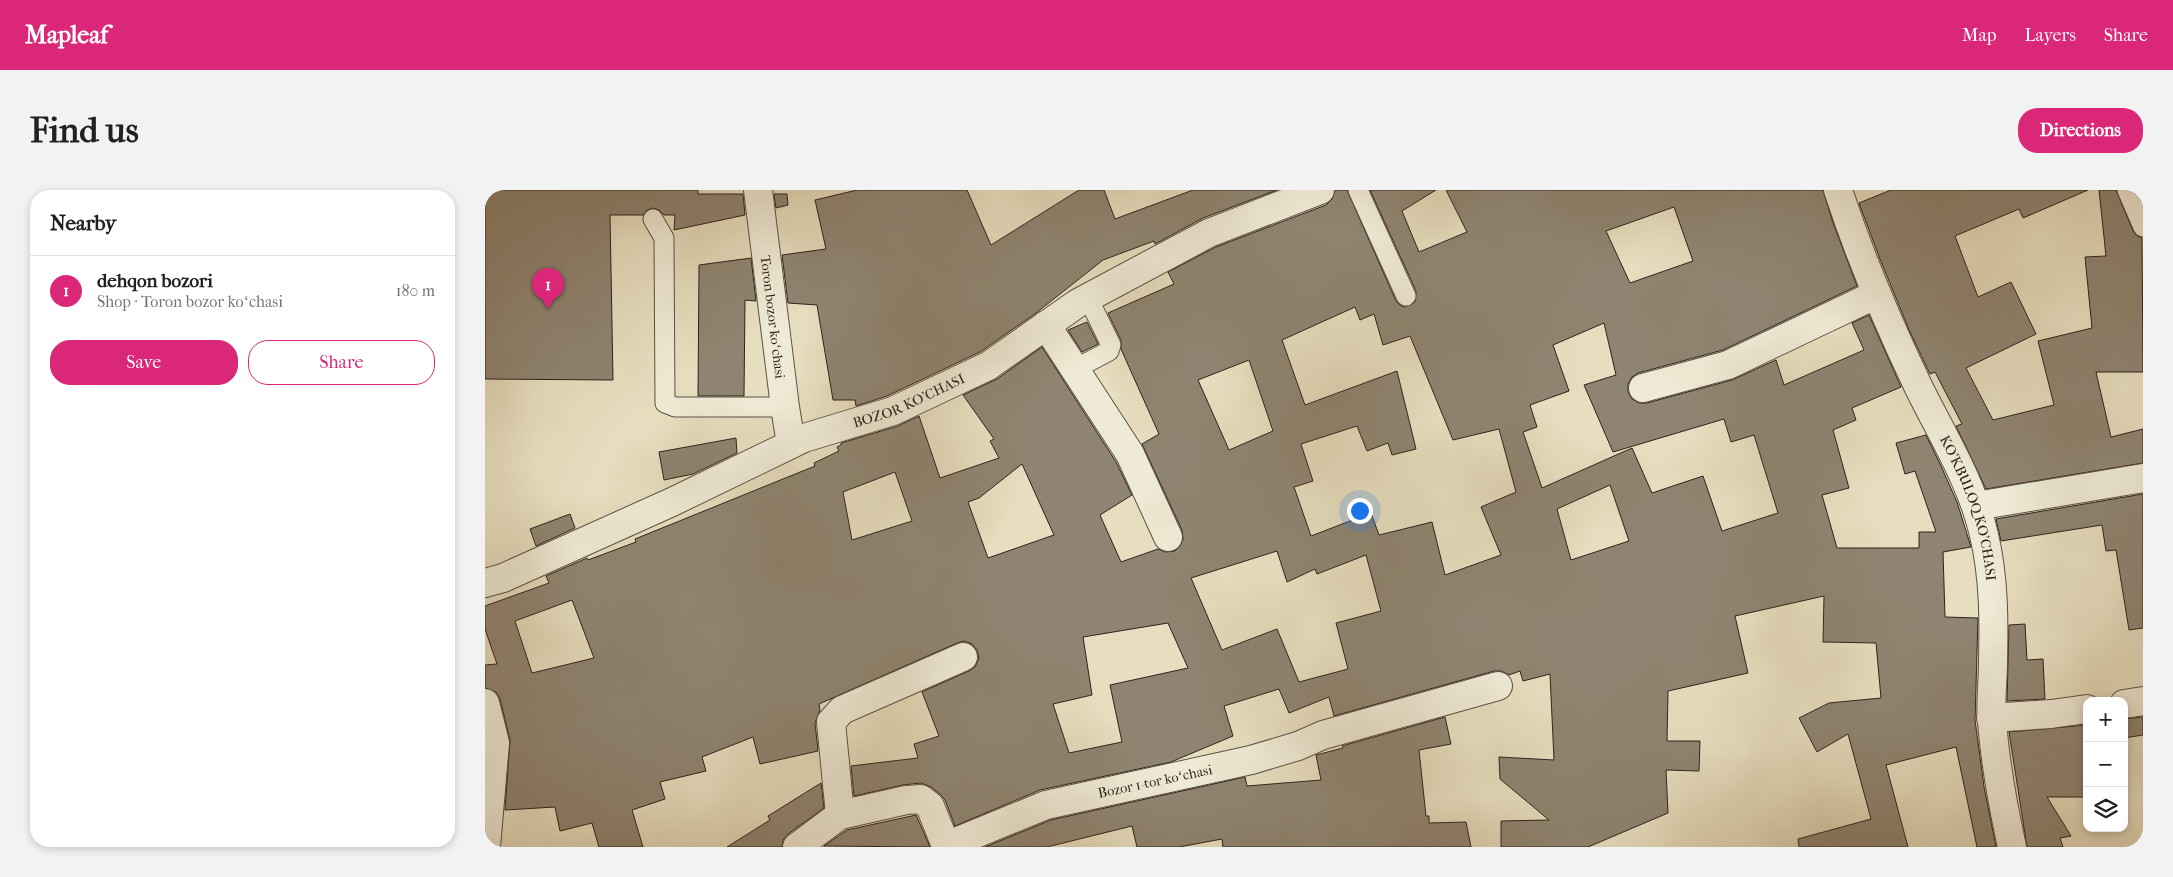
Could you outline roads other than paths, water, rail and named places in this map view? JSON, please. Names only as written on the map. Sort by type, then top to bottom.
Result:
[{"type":"street","name":"Toron bozor koʻchasi","points":[[758,190],[791,444]]},
{"type":"street","name":"BOZOR KO'CHASI","points":[[485,583],[503,578],[619,526],[804,438],[893,411],[988,366],[1088,298],[1209,233],[1319,190]]},
{"type":"street","name":"KO'KBULOQ KO'CHASI","points":[[1838,190],[1877,294],[1918,386],[1960,468],[1976,506],[1984,534],[1991,572],[1994,614],[1991,718],[1997,770],[2012,847]]},
{"type":"street","points":[[1643,388],[1729,365],[1877,294]]},
{"type":"street","points":[[1046,325],[1130,454],[1168,537]]},
{"type":"street","points":[[1976,506],[2143,478]]},
{"type":"street","points":[[839,815],[831,722],[842,710],[963,657]]},
{"type":"street","name":"Bozor 1-tor koʻchasi","points":[[797,847],[839,815],[906,800],[921,799],[930,806],[946,846],[1046,805],[1251,760],[1297,746],[1323,735],[1498,686]]},
{"type":"street","points":[[2128,703],[2143,701]]},
{"type":"street","points":[[485,703],[495,743],[486,847]]},
{"type":"street","points":[[1991,718],[2051,714],[2083,710]]},
{"type":"lane","points":[[1358,190],[1406,296]]},
{"type":"lane","points":[[2127,190],[2143,227]]},
{"type":"lane","points":[[653,219],[664,238],[665,403],[675,408],[785,408]]},
{"type":"lane","points":[[1075,369],[1109,351],[1111,345],[1088,298]]},
{"type":"place","name":"dehqon bozori","points":[[548,309]]}]
